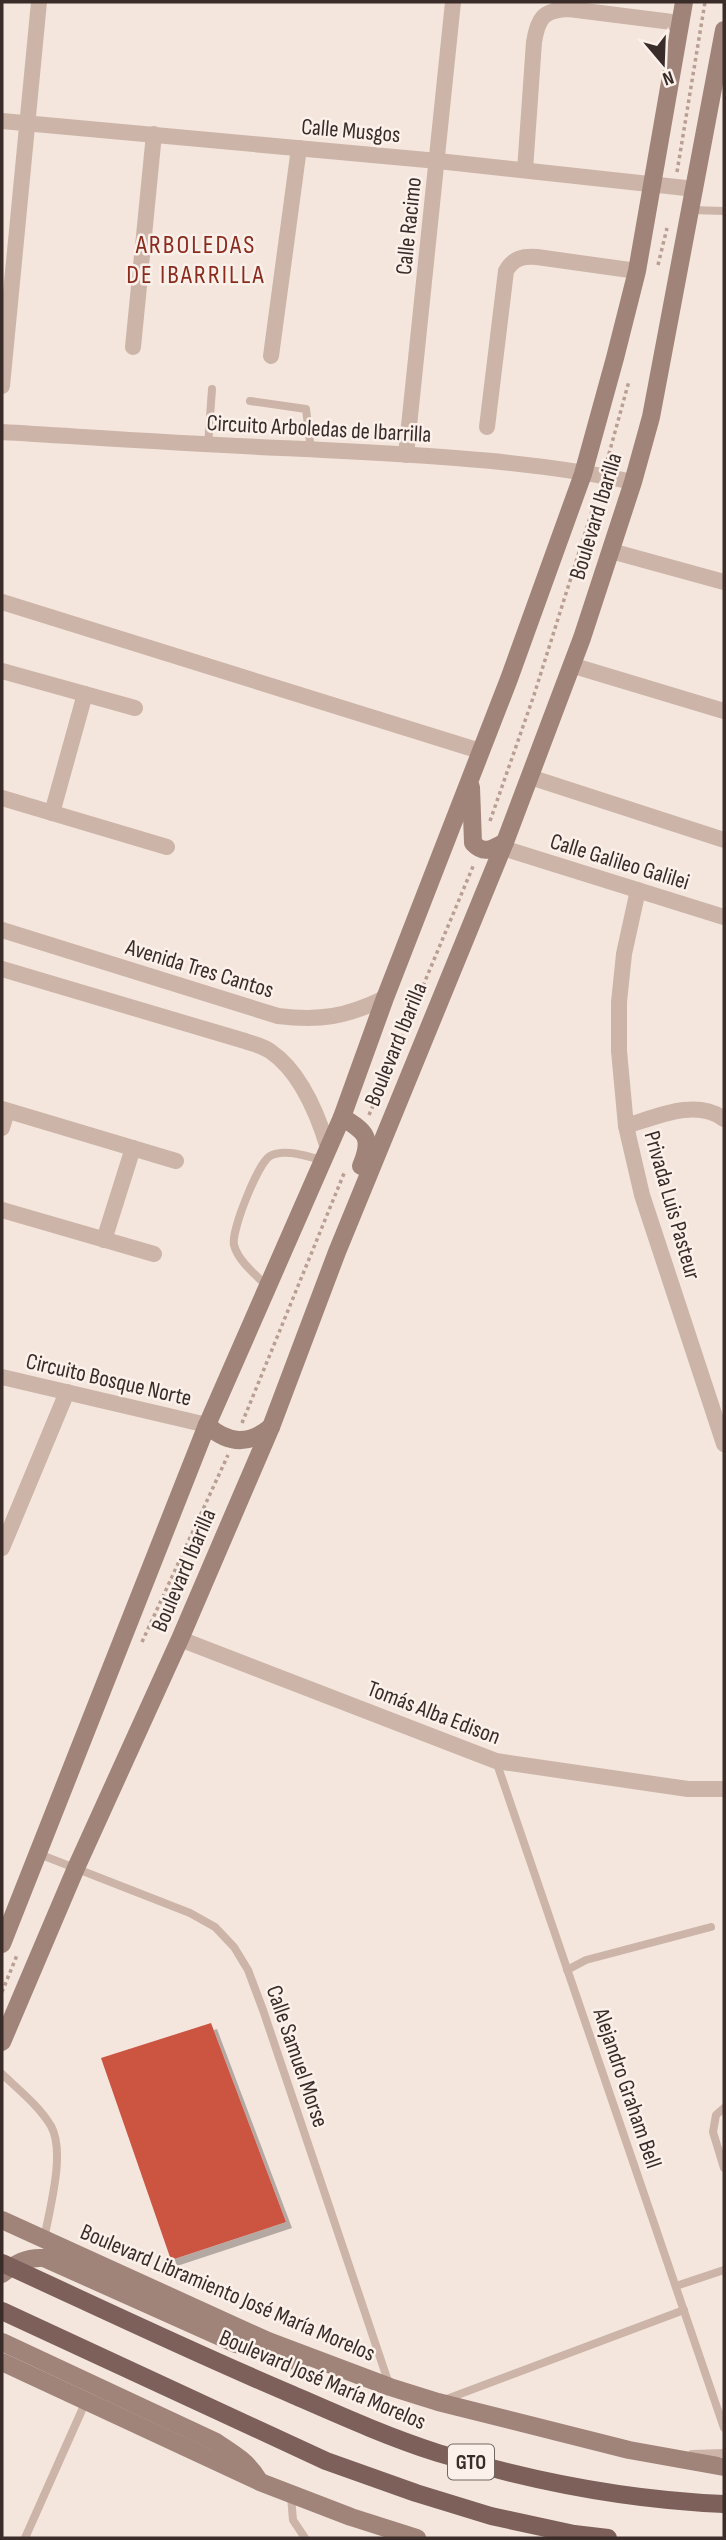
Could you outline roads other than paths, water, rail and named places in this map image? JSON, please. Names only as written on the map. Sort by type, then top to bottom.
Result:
[{"type":"main road","name":"Boulevard Ibarilla","points":[[2,1944],[207,1425],[342,1117],[385,998],[509,679],[583,474],[637,271],[684,2]]},
{"type":"main road","name":"Boulevard Ibarilla","points":[[2,2042],[271,1427],[337,1252],[504,845],[571,665],[611,551],[651,417],[724,30]]},
{"type":"main road","points":[[471,776],[473,843],[486,850],[504,845]]},
{"type":"main road","points":[[337,1252],[339,1220],[366,1152],[367,1143],[362,1129],[342,1117]]},
{"type":"main road","points":[[207,1425],[219,1436],[244,1440],[259,1437],[271,1427]]},
{"type":"main road","points":[[2,2206],[23,2229]]},
{"type":"main road","name":"Boulevard Libramiento José María Morelos","points":[[2,2220],[268,2341],[390,2387],[438,2402],[662,2457],[724,2467]]},
{"type":"main road","points":[[2,2274],[17,2262],[32,2257],[44,2258],[261,2353],[287,2360],[326,2362]]},
{"type":"main road","name":"Boulevard José María Morelos","points":[[2,2263],[231,2369],[375,2431],[463,2460],[572,2486],[636,2496],[724,2504]]},
{"type":"main road","name":"GTO","points":[[2,2311],[326,2460],[416,2493],[491,2516],[574,2534],[608,2538]]},
{"type":"main road","points":[[2,2342],[216,2442],[251,2467],[260,2482]]},
{"type":"main road","points":[[2,2362],[260,2482],[351,2517],[417,2538]]},
{"type":"street","points":[[2,386],[5,320],[29,124],[39,2]]},
{"type":"street","name":"Calle Racimo","points":[[406,455],[453,2]]},
{"type":"street","points":[[525,170],[534,42],[537,26],[544,15],[554,10],[569,9],[680,23]]},
{"type":"street","name":"Calle Musgos","points":[[2,121],[438,161],[695,189]]},
{"type":"street","points":[[133,347],[154,134]]},
{"type":"street","points":[[271,356],[299,148]]},
{"type":"street","points":[[487,427],[506,271],[510,264],[526,256],[637,271]]},
{"type":"street","name":"Circuito Arboledas de Ibarrilla","points":[[2,432],[406,455],[519,465],[633,482]]},
{"type":"street","points":[[611,551],[724,582]]},
{"type":"street","points":[[2,601],[480,751]]},
{"type":"street","points":[[571,665],[724,711]]},
{"type":"street","points":[[2,671],[135,708]]},
{"type":"street","points":[[52,813],[85,694]]},
{"type":"street","points":[[530,776],[724,840]]},
{"type":"street","points":[[2,798],[167,847]]},
{"type":"street","name":"Calle Galileo Galilei","points":[[504,845],[724,916]]},
{"type":"street","name":"Privada Luis Pasteur","points":[[638,890],[624,954],[619,1002],[619,1051],[626,1126],[642,1195],[724,1444]]},
{"type":"street","name":"Avenida Tres Cantos","points":[[2,930],[278,1016],[333,1018],[360,1010],[385,998]]},
{"type":"street","points":[[2,969],[245,1041],[270,1051],[307,1095],[320,1121],[326,1154]]},
{"type":"street","points":[[2,1128],[4,1110],[176,1161]]},
{"type":"street","points":[[626,1126],[685,1110],[715,1112],[724,1119]]},
{"type":"street","points":[[104,1240],[133,1148]]},
{"type":"street","points":[[2,1210],[154,1254]]},
{"type":"street","name":"Circuito Bosque Norte","points":[[2,1377],[207,1425]]},
{"type":"street","points":[[2,1549],[9,1513],[67,1392]]},
{"type":"street","name":"Tomás Alba Edison","points":[[180,1639],[496,1761],[688,1789],[724,1789]]},
{"type":"lane","points":[[691,210],[724,211]]},
{"type":"lane","points":[[208,445],[212,389]]},
{"type":"lane","points":[[250,401],[306,409],[310,450]]},
{"type":"lane","points":[[268,1287],[240,1257],[234,1244],[234,1230],[268,1157],[279,1153],[326,1154]]},
{"type":"lane","name":"Alejandro Graham Bell","points":[[496,1761],[724,2428]]},
{"type":"lane","name":"Calle Samuel Morse","points":[[38,1854],[190,1913],[215,1927],[234,1947],[248,1970],[263,2010],[390,2387]]},
{"type":"lane","points":[[567,1970],[586,1960],[711,1927]]},
{"type":"lane","points":[[2,2074],[40,2111],[52,2129],[57,2151],[44,2240]]},
{"type":"lane","points":[[724,2108],[716,2115],[713,2132],[724,2168]]},
{"type":"lane","points":[[676,2286],[724,2270]]},
{"type":"lane","points":[[438,2402],[684,2310]]},
{"type":"lane","points":[[24,2538],[86,2401]]},
{"type":"lane","points":[[662,2457],[724,2453]]},
{"type":"lane","points":[[290,2494],[293,2520],[306,2538]]},
{"type":"district","name":"ARBOLEDAS DE IBARRILLA","points":[[196,259]]}]
